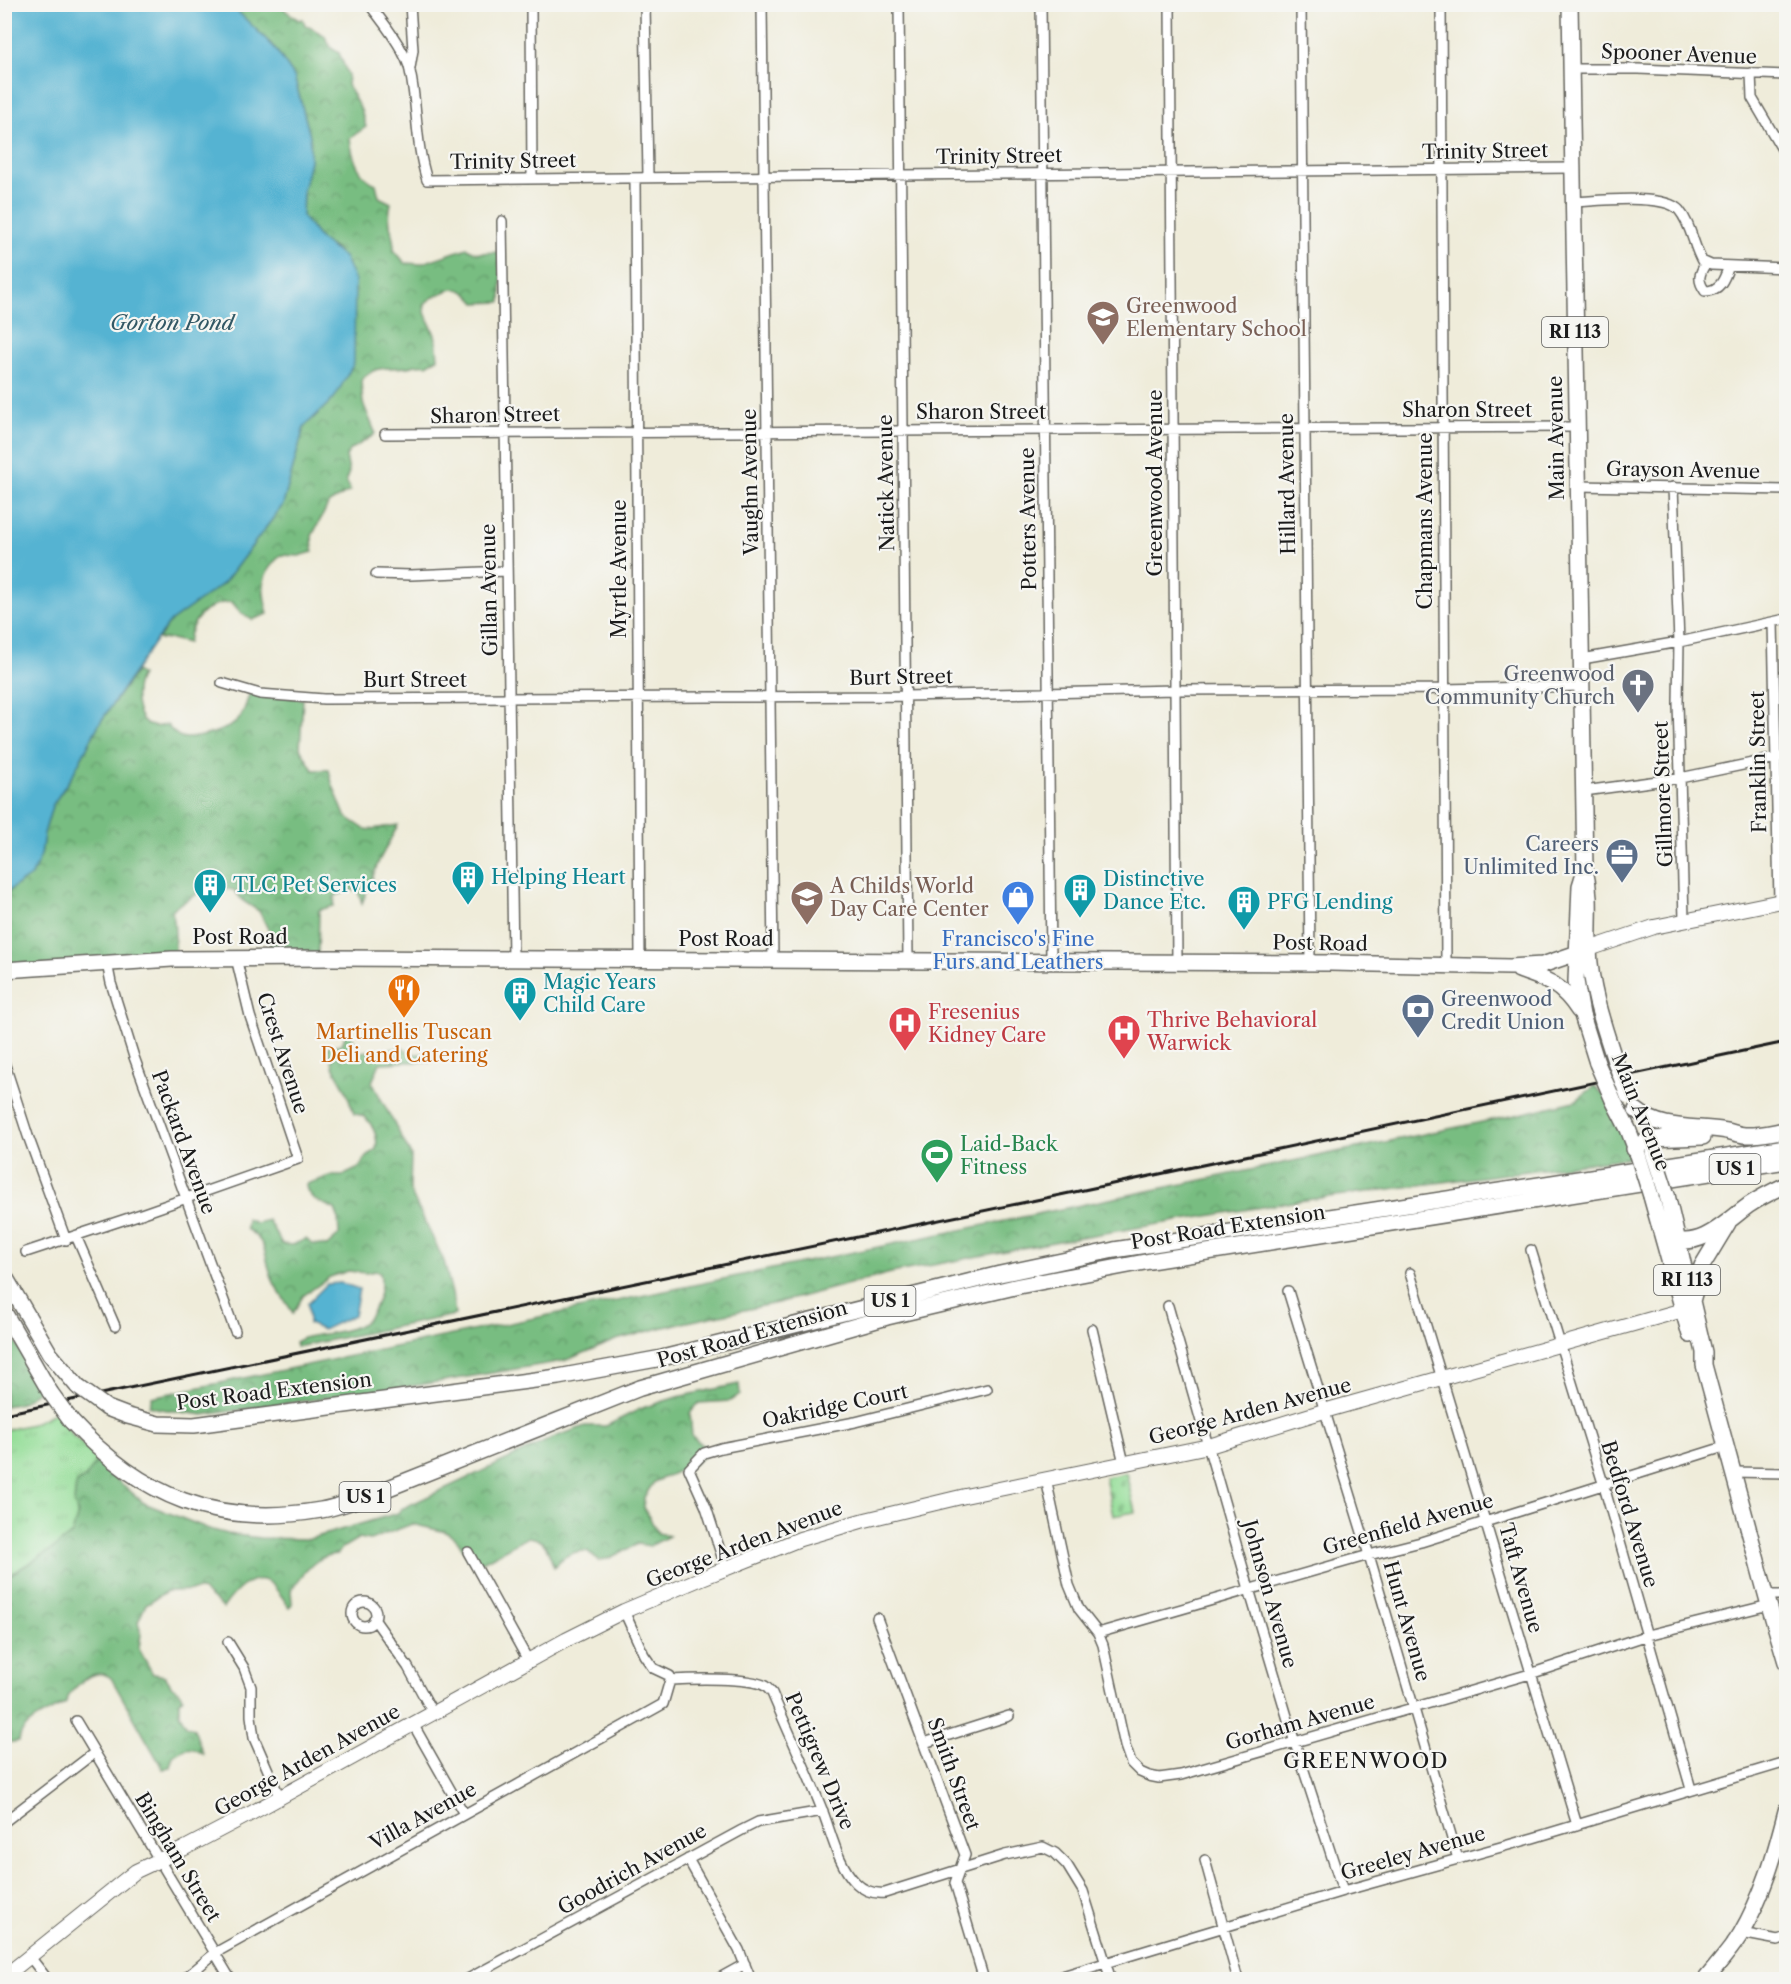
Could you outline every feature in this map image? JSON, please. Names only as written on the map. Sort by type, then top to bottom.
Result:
[{"type":"main road","name":"Main Avenue","points":[[1570,4],[1585,870],[1580,886],[1582,951],[1576,981],[1582,1015],[1598,1063],[1628,1129],[1704,1352],[1704,1365],[1767,1600],[1786,1662]]},
{"type":"main road","name":"Main Avenue","points":[[1582,951],[1615,1061],[1628,1096],[1651,1145],[1667,1196],[1678,1240],[1687,1305]]},
{"type":"main road","name":"Post Road","points":[[4,970],[172,959],[236,958],[1051,961],[1510,967],[1542,965],[1582,951]]},
{"type":"main road","points":[[1510,967],[1557,985],[1569,995],[1582,1015]]},
{"type":"main road","points":[[1636,1110],[1644,1117],[1657,1122],[1745,1135]]},
{"type":"main road","points":[[1636,1152],[1651,1145],[1786,1130]]},
{"type":"main road","name":"US 1","points":[[1680,1171],[1786,1147]]},
{"type":"main road","name":"US 1","points":[[1680,1171],[1786,1161]]},
{"type":"main road","name":"Post Road Extension","points":[[4,1275],[50,1354],[78,1387],[107,1407],[128,1416],[158,1424],[194,1425],[558,1377],[662,1358],[1000,1274],[1114,1250],[1680,1171]]},
{"type":"main road","name":"Post Road Extension","points":[[4,1312],[50,1392],[71,1421],[90,1442],[144,1483],[190,1504],[233,1514],[280,1515],[321,1510],[350,1503],[640,1388],[886,1317],[1019,1286],[1150,1261],[1680,1171]]},
{"type":"main road","points":[[1659,1222],[1670,1238],[1695,1240],[1728,1223],[1748,1206],[1786,1185]]},
{"type":"main road","points":[[1687,1305],[1702,1266],[1728,1223]]},
{"type":"main road","points":[[1705,1980],[1741,1934],[1783,1839],[1786,1811]]},
{"type":"street","points":[[369,4],[391,34],[410,68]]},
{"type":"street","points":[[410,4],[412,50],[410,68]]},
{"type":"street","points":[[531,4],[532,179]]},
{"type":"street","points":[[645,4],[648,177]]},
{"type":"street","name":"Vaughn Avenue","points":[[762,4],[773,960]]},
{"type":"street","name":"Natick Avenue","points":[[899,4],[908,961]]},
{"type":"street","name":"Potters Avenue","points":[[1041,4],[1051,961]]},
{"type":"street","name":"Greenwood Avenue","points":[[1170,4],[1177,962]]},
{"type":"street","name":"Hillard Avenue","points":[[1301,4],[1310,963]]},
{"type":"street","name":"Chapmans Avenue","points":[[1440,4],[1446,966]]},
{"type":"street","name":"Trinity Street","points":[[410,68],[420,158],[428,180],[1572,168]]},
{"type":"street","name":"Spooner Avenue","points":[[1570,69],[1786,75]]},
{"type":"street","points":[[1751,73],[1752,98],[1786,156]]},
{"type":"street","name":"Myrtle Avenue","points":[[635,178],[640,960]]},
{"type":"street","points":[[1573,202],[1657,199],[1671,203],[1679,210],[1689,228],[1702,261],[1729,267],[1786,268]]},
{"type":"street","name":"Gillan Avenue","points":[[502,221],[513,958]]},
{"type":"street","points":[[1706,263],[1700,272],[1700,284],[1705,291],[1712,291],[1721,285],[1729,267]]},
{"type":"street","name":"Sharon Street","points":[[385,434],[1577,427]]},
{"type":"street","name":"Grayson Avenue","points":[[1578,486],[1786,489]]},
{"type":"street","name":"Gillmore Street","points":[[1673,488],[1679,642],[1678,704],[1684,919]]},
{"type":"street","points":[[376,574],[411,575],[506,571]]},
{"type":"street","points":[[1582,659],[1679,642],[1786,619]]},
{"type":"street","name":"Franklin Street","points":[[1773,622],[1775,758],[1783,900]]},
{"type":"street","name":"Burt Street","points":[[222,683],[260,694],[324,699],[906,696],[1175,690],[1582,686]]},
{"type":"street","points":[[1584,791],[1680,778],[1786,756]]},
{"type":"street","points":[[1582,951],[1684,919],[1783,900]]},
{"type":"street","name":"Crest Avenue","points":[[186,1198],[298,1159],[250,1016],[236,958]]},
{"type":"street","name":"Packard Avenue","points":[[107,963],[134,1057],[235,1331]]},
{"type":"street","points":[[4,1062],[66,1240]]},
{"type":"street","points":[[26,1252],[186,1198]]},
{"type":"street","points":[[76,1236],[115,1326]]},
{"type":"street","name":"Bedford Avenue","points":[[1531,1250],[1648,1635],[1690,1790]]},
{"type":"street","name":"Taft Avenue","points":[[1410,1273],[1576,1825]]},
{"type":"street","name":"Hunt Avenue","points":[[1288,1291],[1369,1555],[1458,1859]]},
{"type":"street","name":"George Arden Avenue","points":[[4,1977],[136,1871],[280,1798],[624,1611],[800,1539],[861,1521],[1046,1479],[1209,1446],[1561,1345],[1687,1305]]},
{"type":"street","name":"Johnson Avenue","points":[[1168,1306],[1295,1743],[1343,1891]]},
{"type":"street","points":[[1092,1329],[1124,1463]]},
{"type":"street","name":"Oakridge Court","points":[[726,1569],[706,1507],[689,1469],[704,1453],[855,1422],[987,1389]]},
{"type":"street","name":"Greenfield Avenue","points":[[1098,1633],[1421,1542],[1603,1483],[1727,1446]]},
{"type":"street","points":[[1733,1472],[1786,1473]]},
{"type":"street","name":"Gorham Avenue","points":[[1046,1479],[1069,1585],[1079,1609],[1098,1633],[1103,1645],[1125,1746],[1131,1763],[1140,1772],[1159,1778],[1181,1775],[1295,1743],[1786,1595]]},
{"type":"street","points":[[468,1552],[528,1662]]},
{"type":"street","points":[[624,1611],[644,1655],[653,1668],[670,1676],[670,1680]]},
{"type":"street","name":"Smith Street","points":[[877,1618],[965,1855],[955,1883],[984,1980]]},
{"type":"street","points":[[374,1619],[408,1667],[433,1713]]},
{"type":"street","points":[[228,1642],[244,1668],[251,1688],[254,1738],[280,1798]]},
{"type":"street","name":"Pettigrew Drive","points":[[670,1680],[708,1679],[755,1683],[765,1686],[772,1693],[823,1811],[843,1864],[855,1882],[876,1894],[1043,1847],[1055,1853],[1067,1865],[1083,1891],[1111,1980]]},
{"type":"street","name":"Villa Avenue","points":[[183,1980],[215,1953],[663,1704],[670,1680]]},
{"type":"street","points":[[924,1743],[1009,1716]]},
{"type":"street","name":"Bingham Street","points":[[76,1721],[231,1980]]},
{"type":"street","points":[[413,1724],[464,1814]]},
{"type":"street","points":[[4,1822],[94,1753]]},
{"type":"street","name":"Greeley Avenue","points":[[1049,1980],[1343,1891],[1786,1762]]},
{"type":"street","name":"Goodrich Avenue","points":[[466,1980],[758,1822],[823,1811]]},
{"type":"street","points":[[688,1859],[739,1950],[751,1980]]},
{"type":"street","points":[[1205,1860],[1238,1980]]},
{"type":"street","points":[[1741,1934],[1778,1940],[1786,1937]]},
{"type":"street","points":[[30,1957],[48,1980]]},
{"type":"street","points":[[716,1980],[745,1964]]},
{"type":"green space","points":[[231,5],[283,5],[285,10],[299,20],[303,19],[305,25],[324,35],[331,48],[339,53],[348,75],[347,85],[361,110],[366,127],[350,138],[352,152],[360,171],[376,184],[379,197],[391,203],[389,217],[394,250],[405,263],[420,264],[467,248],[477,253],[502,252],[501,302],[476,303],[465,292],[454,289],[426,303],[425,312],[435,335],[438,358],[427,365],[377,370],[361,381],[363,403],[375,432],[374,435],[350,450],[346,456],[349,472],[346,480],[350,491],[329,503],[312,536],[313,552],[299,556],[281,555],[269,568],[264,582],[268,614],[252,620],[240,612],[232,602],[215,605],[196,620],[188,643],[158,639],[171,621],[224,583],[283,505],[304,427],[335,397],[338,251],[321,240],[302,216],[303,191],[310,161],[310,136],[294,76],[274,47]]},
{"type":"green space","points":[[136,671],[141,675],[136,688],[136,704],[141,718],[152,726],[167,725],[181,737],[203,736],[229,727],[243,713],[250,692],[303,699],[300,748],[313,770],[329,770],[345,816],[366,830],[398,825],[379,861],[362,903],[358,891],[351,890],[335,896],[334,906],[319,910],[318,956],[270,958],[270,933],[259,911],[243,901],[234,890],[228,889],[200,892],[175,907],[172,912],[175,929],[175,957],[5,970],[5,893],[9,892],[41,855],[52,806],[73,774],[99,724]]},
{"type":"green space","points":[[350,1033],[359,1052],[403,1048],[412,1054],[433,1054],[433,1061],[380,1063],[372,1082],[411,1155],[410,1191],[444,1261],[455,1315],[296,1347],[295,1342],[303,1338],[358,1326],[369,1317],[379,1295],[380,1273],[348,1271],[330,1277],[303,1296],[293,1313],[274,1283],[261,1243],[253,1233],[246,1229],[247,1219],[256,1223],[268,1220],[282,1244],[292,1245],[306,1239],[312,1244],[327,1246],[339,1235],[335,1209],[312,1197],[306,1184],[331,1176],[342,1176],[359,1168],[376,1149],[375,1132],[365,1118],[354,1114],[327,1047],[342,1044],[346,1034]]},
{"type":"green space","points":[[1595,1086],[1610,1101],[1634,1157],[1298,1201],[1075,1238],[891,1273],[777,1303],[664,1327],[616,1340],[564,1361],[419,1385],[203,1415],[149,1406],[152,1397],[1516,1115],[1575,1101]]},
{"type":"green space","points":[[4,1321],[41,1389],[21,1403],[5,1406]]},
{"type":"green space","points":[[739,1384],[740,1394],[730,1401],[699,1403],[690,1413],[692,1436],[710,1451],[692,1465],[654,1482],[644,1497],[644,1508],[658,1533],[669,1536],[650,1546],[638,1544],[607,1559],[598,1560],[587,1551],[577,1552],[565,1557],[554,1567],[543,1543],[528,1537],[477,1565],[469,1559],[458,1541],[446,1532],[412,1524],[370,1540],[359,1538],[342,1548],[338,1554],[316,1561],[291,1590],[292,1604],[289,1607],[274,1586],[264,1580],[250,1582],[244,1586],[223,1608],[202,1590],[167,1591],[146,1604],[138,1622],[141,1634],[139,1649],[153,1674],[165,1676],[172,1687],[181,1693],[183,1698],[179,1702],[179,1713],[186,1725],[194,1729],[203,1754],[195,1749],[184,1749],[173,1756],[170,1767],[163,1769],[111,1678],[98,1674],[81,1682],[67,1697],[66,1703],[25,1728],[19,1741],[5,1743],[5,1578],[51,1550],[72,1534],[78,1514],[74,1503],[76,1483],[85,1478],[99,1459],[109,1473],[144,1503],[209,1529],[260,1538],[309,1539],[398,1513],[401,1509],[555,1437],[585,1426],[606,1426],[642,1408],[677,1397]]},
{"type":"green space","points":[[56,1412],[73,1436],[99,1459],[85,1478],[74,1503],[77,1519],[72,1534],[59,1545],[5,1578],[5,1430],[32,1424]]},
{"type":"green space","points":[[1126,1473],[1135,1512],[1113,1516],[1105,1477]]},
{"type":"water","name":"Gorton Pond","points":[[5,4],[231,5],[274,47],[294,76],[310,136],[310,161],[303,191],[302,216],[321,240],[344,257],[355,280],[354,363],[335,397],[304,427],[283,505],[224,583],[171,621],[156,640],[99,724],[73,774],[52,806],[41,855],[32,875],[5,893]]},
{"type":"water","points":[[341,1283],[359,1289],[354,1315],[323,1330],[309,1324],[308,1303],[327,1284]]},
{"type":"railway","points":[[4,1414],[1786,1042]]},
{"type":"place","name":"Greenwood Elementary School","points":[[1103,346]]},
{"type":"place","name":"Greenwood Community Church","points":[[1638,714]]},
{"type":"place","name":"Careers Unlimited Inc.","points":[[1622,884]]},
{"type":"place","name":"Helping Heart","points":[[468,906]]},
{"type":"place","name":"TLC Pet Services","points":[[210,914]]},
{"type":"place","name":"Distinctive Dance Etc.","points":[[1080,919]]},
{"type":"place","name":"A Childs World Day Care Center","points":[[807,926]]},
{"type":"place","name":"Francisco's Fine Furs and Leathers","points":[[1018,926]]},
{"type":"place","name":"PFG Lending","points":[[1244,931]]},
{"type":"place","name":"Martinellis Tuscan Deli and Catering","points":[[404,1019]]},
{"type":"place","name":"Magic Years Child Care","points":[[520,1022]]},
{"type":"place","name":"Greenwood Credit Union","points":[[1418,1039]]},
{"type":"place","name":"Fresenius Kidney Care","points":[[905,1052]]},
{"type":"place","name":"Thrive Behavioral Warwick","points":[[1124,1060]]},
{"type":"place","name":"Laid-Back Fitness","points":[[937,1184]]},
{"type":"district","name":"GREENWOOD","points":[[1366,1761]]}]
